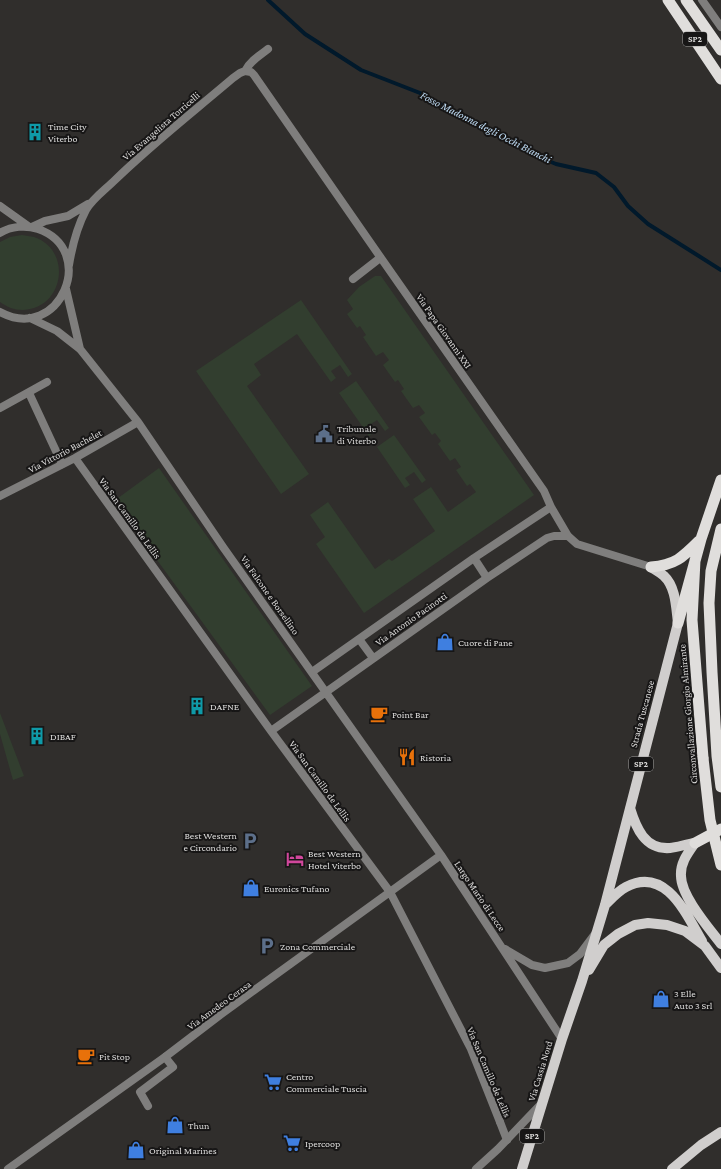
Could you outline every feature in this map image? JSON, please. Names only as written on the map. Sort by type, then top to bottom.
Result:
[{"type":"highway","name":"SP2","points":[[668,0],[721,79]]},
{"type":"highway","name":"SP2","points":[[686,0],[721,50]]},
{"type":"highway","name":"SP2","points":[[678,623],[701,539],[721,480]]},
{"type":"highway","points":[[721,529],[711,571],[709,603],[717,756],[721,787]]},
{"type":"highway","points":[[651,567],[670,564],[685,554],[701,539]]},
{"type":"highway","name":"Circonvallazione Giorgio Almirante","points":[[695,560],[692,620],[702,758],[710,820],[721,865]]},
{"type":"highway","points":[[695,843],[721,829]]},
{"type":"main road","points":[[651,567],[663,575],[669,581],[673,589],[678,623]]},
{"type":"main road","name":"Strada Tuscanese","points":[[605,905],[678,623]]},
{"type":"main road","points":[[630,807],[634,824],[642,836],[653,845],[669,848],[695,843]]},
{"type":"main road","points":[[695,843],[685,857],[680,876],[686,897],[721,944]]},
{"type":"main road","points":[[605,905],[625,887],[640,881],[655,883],[669,891],[682,907],[705,946]]},
{"type":"main road","name":"Via Cassia Nord","points":[[522,1169],[605,905]]},
{"type":"main road","name":"Via Cassia Nord","points":[[582,981],[604,945],[618,934],[635,925],[648,923],[667,925],[685,931],[705,946],[721,968]]},
{"type":"main road","points":[[672,1169],[701,1145],[721,1132]]},
{"type":"street","points":[[702,0],[721,27]]},
{"type":"street","name":"Via Evangelista Torricelli","points":[[66,289],[69,277],[72,245],[86,210],[94,200],[136,160],[240,72],[246,71],[254,60],[268,49]]},
{"type":"street","name":"Via Papa Giovanni XXI","points":[[246,71],[251,72],[254,75],[380,258],[544,491],[551,507],[568,536],[578,544],[651,567]]},
{"type":"street","name":"Via Evangelista Torricelli","points":[[0,233],[16,227],[30,227],[45,221],[68,216],[94,200]]},
{"type":"street","points":[[0,206],[30,227],[43,230],[54,237],[65,254],[69,265]]},
{"type":"street","points":[[353,279],[380,258]]},
{"type":"street","points":[[0,312],[18,318],[30,318],[42,314],[52,308],[60,300],[66,289]]},
{"type":"street","name":"Via Falcone e Borsellino","points":[[66,289],[80,349]]},
{"type":"street","name":"Via Falcone e Borsellino","points":[[30,318],[57,331],[80,349],[138,422],[223,547],[440,855]]},
{"type":"street","points":[[0,408],[47,382]]},
{"type":"street","points":[[29,393],[62,464]]},
{"type":"street","name":"Via Vittorio Bachelet","points":[[0,496],[75,458],[138,422]]},
{"type":"street","name":"Via San Camillo de Lellis","points":[[75,458],[390,892],[471,1049],[507,1140]]},
{"type":"street","name":"Via Antonio Pacinotti","points":[[312,672],[474,558],[551,507]]},
{"type":"street","name":"Via Antonio Pacinotti","points":[[272,731],[372,658],[547,538],[554,536],[568,536]]},
{"type":"street","points":[[474,558],[487,578]]},
{"type":"street","points":[[359,639],[372,658]]},
{"type":"street","name":"Via Amedeo Cerasa","points":[[8,1169],[165,1057],[220,1015],[440,855]]},
{"type":"street","name":"Largo Mario di Lecce","points":[[440,855],[562,1040]]},
{"type":"street","name":"Largo Mario di Lecce","points":[[502,948],[532,964],[545,968],[568,963],[580,954],[596,932]]},
{"type":"street","points":[[148,1106],[140,1092],[173,1067],[165,1057]]},
{"type":"street","points":[[476,1169],[507,1140],[542,1102]]},
{"type":"green space","points":[[22,235],[34,237],[46,244],[54,254],[58,266],[58,278],[55,290],[48,300],[37,307],[23,310],[11,308],[0,302],[0,242],[10,237]]},
{"type":"green space","points":[[375,276],[381,276],[534,495],[364,613],[316,544],[325,537],[310,515],[328,502],[375,569],[389,559],[392,561],[435,531],[413,499],[431,487],[448,512],[476,492],[470,484],[467,486],[456,470],[461,467],[455,458],[450,461],[438,444],[441,441],[435,433],[432,435],[419,417],[425,413],[419,405],[413,408],[401,391],[404,389],[398,380],[395,382],[383,365],[389,360],[383,352],[376,356],[363,337],[366,335],[360,326],[357,328],[347,314],[353,309],[347,300],[359,287]]},
{"type":"green space","points":[[301,300],[352,374],[348,377],[340,365],[331,371],[336,378],[331,382],[297,334],[254,364],[261,375],[247,386],[309,474],[281,494],[196,371]]},
{"type":"green space","points":[[356,381],[389,428],[385,431],[377,420],[368,426],[373,433],[369,436],[339,393]]},
{"type":"green space","points":[[394,435],[426,480],[422,483],[414,472],[405,478],[410,485],[405,488],[377,447]]},
{"type":"green space","points":[[159,468],[312,686],[270,715],[114,501]]},
{"type":"green space","points":[[0,713],[24,776],[13,780],[0,734]]},
{"type":"waterway","name":"Fosso Madonna degli Occhi Bianchi","points":[[268,0],[305,34],[361,70],[420,93],[532,154],[556,164],[596,173],[614,187],[628,206],[648,224],[721,270]]},
{"type":"place","name":"Time City Viterbo","points":[[35,132]]},
{"type":"place","name":"Tribunale di Viterbo","points":[[324,434]]},
{"type":"place","name":"Cuore di Pane","points":[[445,642]]},
{"type":"place","name":"DAFNE","points":[[197,706]]},
{"type":"place","name":"Point Bar","points":[[379,714]]},
{"type":"place","name":"DIBAF","points":[[37,736]]},
{"type":"place","name":"Ristoria","points":[[407,757]]},
{"type":"place","name":"Best Western e Circondario","points":[[250,841]]},
{"type":"place","name":"Best Western Hotel Viterbo","points":[[295,859]]},
{"type":"place","name":"Euronics Tufano","points":[[251,888]]},
{"type":"place","name":"Zona Commerciale","points":[[267,946]]},
{"type":"place","name":"3 Elle Auto 3 Srl","points":[[661,999]]},
{"type":"place","name":"Pit Stop","points":[[86,1056]]},
{"type":"place","name":"Centro Commerciale Tuscia","points":[[273,1082]]},
{"type":"place","name":"Thun","points":[[175,1125]]},
{"type":"place","name":"Ipercoop","points":[[292,1143]]},
{"type":"place","name":"Original Marines","points":[[136,1150]]}]
